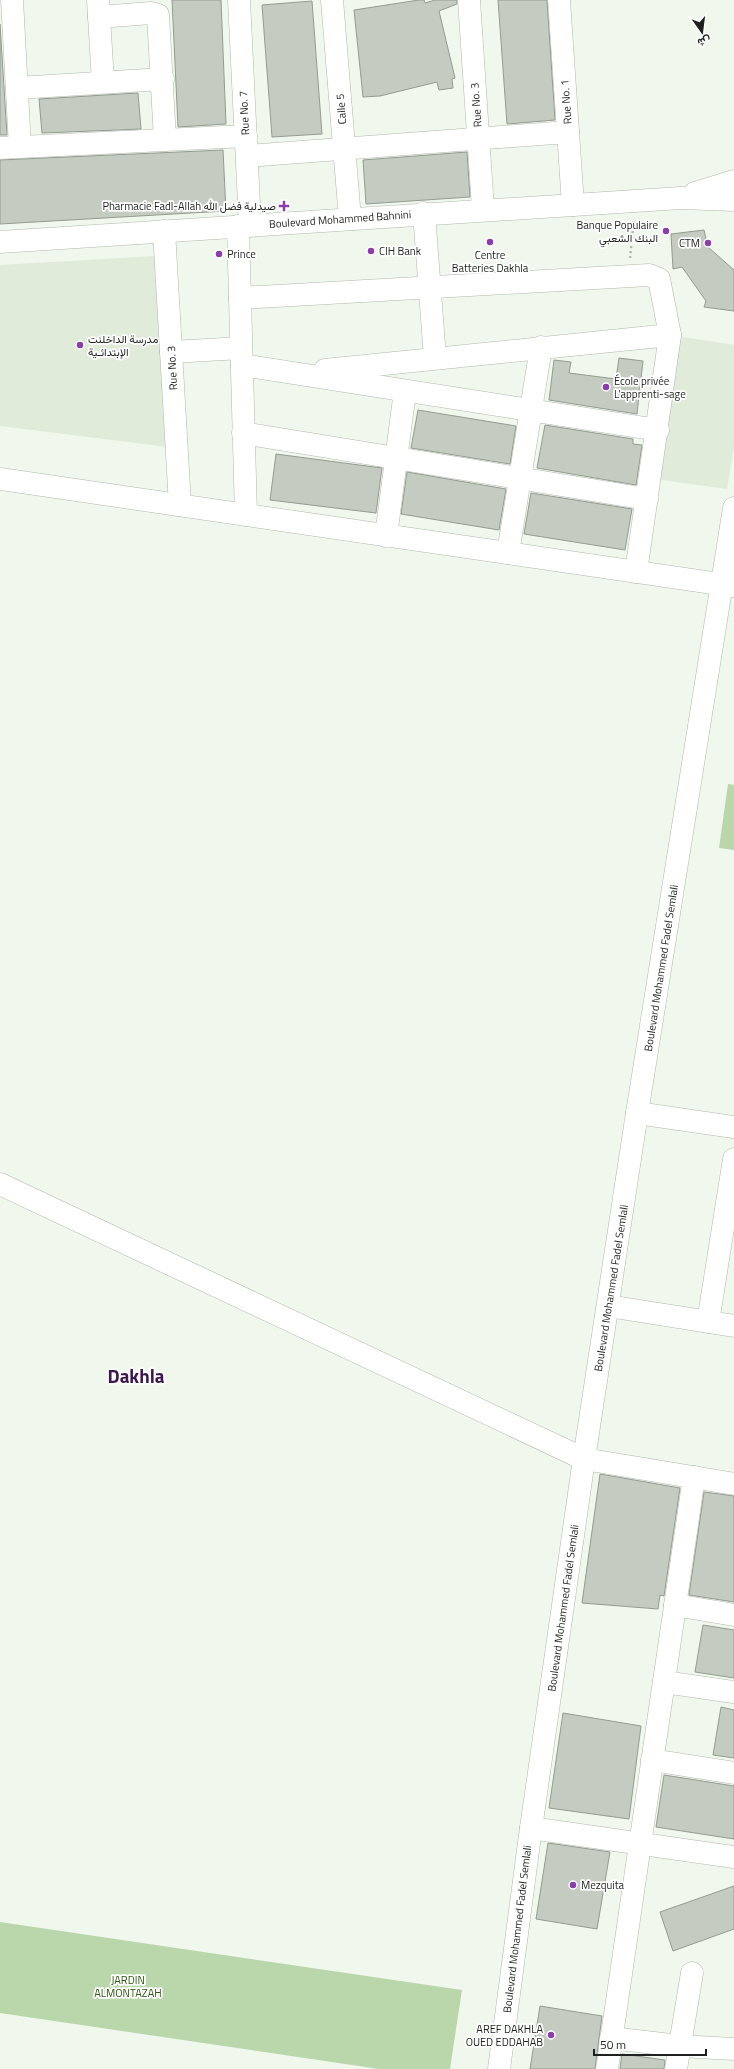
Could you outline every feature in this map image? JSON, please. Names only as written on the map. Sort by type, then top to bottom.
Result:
[{"type":"street","points":[[12,0],[17,88],[10,148],[165,140],[246,146],[344,149],[568,132]]},
{"type":"street","points":[[239,0],[245,0]]},
{"type":"street","name":"Rue No. 7","points":[[239,0],[246,146],[240,298],[246,515]]},
{"type":"street","name":"Calle 5","points":[[332,0],[350,219]]},
{"type":"street","name":"Rue No. 3","points":[[469,0],[483,209]]},
{"type":"street","name":"Rue No. 1","points":[[559,0],[573,204]]},
{"type":"street","points":[[103,82],[99,9],[151,13],[158,15],[165,140]]},
{"type":"street","points":[[17,88],[162,79]]},
{"type":"street","name":"Boulevard Mohammed Bahnini","points":[[680,198],[734,181]]},
{"type":"street","name":"Boulevard Mohammed Bahnini","points":[[0,242],[483,209],[680,198],[734,200]]},
{"type":"street","points":[[424,214],[435,358]]},
{"type":"street","name":"Rue No. 3","points":[[164,231],[180,505]]},
{"type":"street","points":[[240,298],[649,275],[659,279],[670,335],[658,430],[636,572]]},
{"type":"street","points":[[295,373],[670,335]]},
{"type":"street","points":[[508,553],[541,347]]},
{"type":"street","points":[[171,352],[241,356],[295,373],[658,430]]},
{"type":"street","points":[[386,536],[405,391]]},
{"type":"street","points":[[243,433],[647,498]]},
{"type":"street","points":[[0,480],[728,585]]},
{"type":"street","name":"Boulevard Mohammed Fadel Semlali","points":[[499,2069],[530,1828],[584,1459],[637,1113],[728,585],[734,508]]},
{"type":"street","points":[[637,1113],[734,1127]]},
{"type":"street","points":[[708,1322],[729,1228],[734,1159]]},
{"type":"street","points":[[0,1184],[584,1459],[734,1484]]},
{"type":"street","points":[[608,1306],[734,1326]]},
{"type":"street","points":[[607,2069],[694,1477]]},
{"type":"street","points":[[675,1605],[734,1615]]},
{"type":"street","points":[[664,1682],[734,1692]]},
{"type":"street","points":[[652,1760],[734,1773]]},
{"type":"street","points":[[530,1828],[734,1857]]},
{"type":"street","points":[[676,2069],[692,1973]]},
{"type":"street","points":[[612,2038],[680,2046],[734,2049]]},
{"type":"path","points":[[628,276],[636,201]]},
{"type":"shaded area","name":"مدرسة الداخلنت الإبتدائـية","points":[[155,256],[167,447],[0,426],[0,265]]},
{"type":"shaded area","points":[[677,336],[734,345],[734,446],[727,489],[655,479]]},
{"type":"green space","points":[[728,784],[734,785],[734,850],[719,848]]},
{"type":"green space","name":"JARDIN ALMONTAZAH","points":[[0,1922],[462,1990],[450,2069],[379,2069],[0,2013]]},
{"type":"building","points":[[172,0],[221,0],[226,124],[178,127]]},
{"type":"building","points":[[424,0],[425,3],[435,0],[457,0],[457,4],[439,11],[455,78],[452,79],[453,88],[439,90],[437,82],[380,96],[363,97],[354,10]]},
{"type":"building","points":[[498,0],[547,0],[555,120],[507,124]]},
{"type":"building","points":[[312,1],[322,134],[272,137],[262,5]]},
{"type":"building","points":[[0,24],[7,135],[0,135]]},
{"type":"building","points":[[138,93],[141,129],[42,133],[39,99]]},
{"type":"building","points":[[223,150],[226,211],[0,224],[0,160]]},
{"type":"building","points":[[467,152],[470,197],[366,204],[363,160]]},
{"type":"building","points":[[704,230],[708,247],[734,270],[734,311],[704,307],[706,301],[682,267],[673,269],[671,234]]},
{"type":"building","points":[[619,358],[643,361],[637,414],[549,400],[554,360],[571,362],[569,373],[616,379]]},
{"type":"building","points":[[418,410],[516,426],[510,464],[411,448]]},
{"type":"building","points":[[545,425],[633,439],[633,444],[642,445],[636,485],[537,468]]},
{"type":"building","points":[[276,454],[382,468],[376,513],[270,500]]},
{"type":"building","points":[[407,472],[506,489],[499,530],[401,514]]},
{"type":"building","points":[[531,493],[632,509],[625,550],[524,534]]},
{"type":"building","points":[[600,1474],[680,1488],[664,1596],[660,1595],[658,1609],[582,1603]]},
{"type":"building","points":[[704,1492],[734,1496],[734,1602],[689,1595]]},
{"type":"building","points":[[703,1625],[734,1630],[734,1678],[695,1672]]},
{"type":"building","points":[[721,1707],[734,1710],[734,1758],[713,1755]]},
{"type":"building","points":[[563,1713],[641,1726],[629,1819],[549,1808]]},
{"type":"building","points":[[664,1775],[734,1786],[734,1839],[656,1827]]},
{"type":"building","name":"Mezquita","points":[[548,1843],[610,1852],[597,1929],[536,1919]]},
{"type":"building","points":[[734,1886],[734,1929],[673,1951],[660,1912]]},
{"type":"building","points":[[540,2006],[602,2016],[595,2069],[530,2069]]},
{"type":"building","points":[[622,2054],[665,2060],[664,2069],[620,2069]]},
{"type":"place","name":"Pharmacie Fadl-Allah صيدلية فضل الله","points":[[284,206]]},
{"type":"place","name":"Banque Populaire البنك الشعبي","points":[[666,231]]},
{"type":"place","name":"Centre Batteries Dakhla","points":[[490,242]]},
{"type":"place","name":"CTM","points":[[708,243]]},
{"type":"place","name":"CIH Bank","points":[[371,251]]},
{"type":"place","name":"Prince","points":[[219,254]]},
{"type":"place","name":"مدرسة الداخلنت الإبتدائـية","points":[[80,345]]},
{"type":"place","name":"École privée L'apprenti-sage","points":[[606,387]]},
{"type":"place","name":"Mezquita","points":[[573,1885]]},
{"type":"place","name":"AREF DAKHLA OUED EDDAHAB","points":[[551,2035]]},
{"type":"district","name":"Dakhla","points":[[136,1376]]}]
